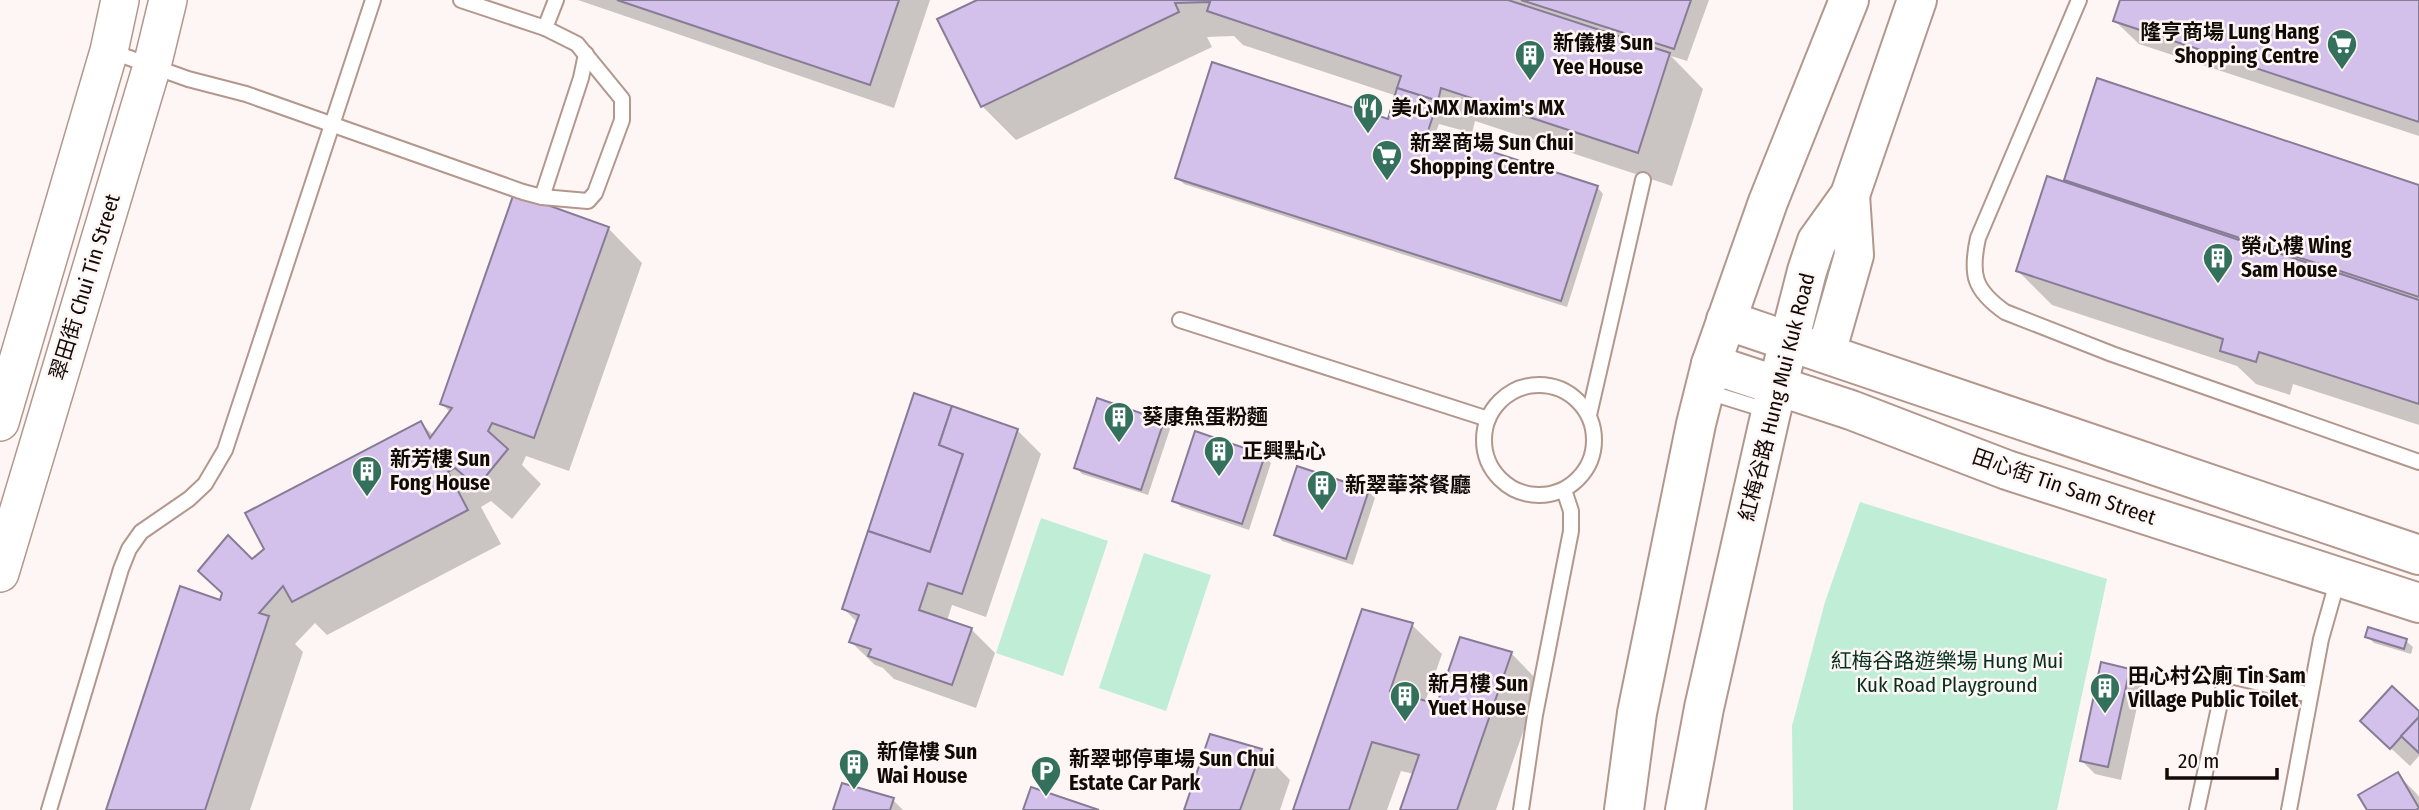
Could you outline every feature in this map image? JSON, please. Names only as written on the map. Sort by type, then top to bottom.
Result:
[{"type":"main road","points":[[1624,810],[1637,713],[1707,377],[1768,202],[1849,0]]},
{"type":"main road","name":"紅梅谷路 Hung Mui Kuk Road","points":[[1685,810],[1704,708],[1774,399],[1808,347],[1817,241],[1850,195],[1917,0]]},
{"type":"main road","points":[[1726,320],[2419,555]]},
{"type":"main road","points":[[1707,377],[1774,399]]},
{"type":"main road","name":"田心街 Tin Sam Street","points":[[1774,399],[1880,443],[2007,470],[2419,603]]},
{"type":"street","name":"翠田街 Chui Tin Street","points":[[0,422],[109,51],[120,0]]},
{"type":"street","name":"翠田街 Chui Tin Street","points":[[0,573],[152,66],[168,0]]},
{"type":"lane","points":[[49,810],[129,549],[141,532],[189,499],[205,484],[225,450],[373,0]]},
{"type":"lane","points":[[109,51],[188,79],[246,94],[541,197],[588,201],[592,198],[622,120],[622,99],[577,44],[545,28],[461,0]]},
{"type":"lane","points":[[545,28],[556,0]]},
{"type":"lane","points":[[2079,0],[1978,238],[1972,263],[1979,287],[1990,301],[2017,316],[2112,354],[2419,462]]},
{"type":"lane","points":[[541,197],[581,78],[586,54]]},
{"type":"lane","points":[[1589,415],[1643,180]]},
{"type":"lane","points":[[1180,320],[1488,419]]},
{"type":"lane","points":[[1546,385],[1563,391],[1578,401],[1589,415],[1594,432],[1594,449],[1589,466],[1578,481],[1564,491],[1545,496],[1526,494],[1509,487],[1495,473],[1486,456],[1484,437],[1488,419],[1498,404],[1511,393],[1528,386],[1546,385]]},
{"type":"lane","points":[[1521,810],[1535,715],[1571,531],[1571,512],[1564,491]]},
{"type":"lane","points":[[2289,810],[2320,639],[2338,578]]},
{"type":"lane","points":[[2197,810],[2226,675],[2310,695]]},
{"type":"green space","name":"紅梅谷路遊樂場 Hung Mui Kuk Road Playground","points":[[1860,502],[2107,579],[2057,810],[1793,810],[1792,726],[1825,602]]},
{"type":"green space","points":[[1041,518],[1108,541],[1063,676],[996,653]]},
{"type":"green space","points":[[1144,553],[1211,575],[1166,711],[1099,688]]},
{"type":"building","points":[[617,0],[899,0],[870,85]]},
{"type":"building","name":"新儀樓 Sun Yee House","points":[[977,0],[1508,0],[1670,53],[1638,153],[1441,88],[1438,101],[1397,88],[1401,76],[1207,11],[1210,2],[1175,3],[1179,12],[981,107],[937,19]]},
{"type":"building","points":[[1521,0],[1691,0],[1674,49]]},
{"type":"building","name":"隆亨商場 Lung Hang Shopping Centre","points":[[2120,0],[2419,0],[2419,122],[2113,21]]},
{"type":"building","name":"新翠商場 Sun Chui Shopping Centre","points":[[1212,62],[1388,119],[1397,88],[1438,101],[1428,131],[1598,186],[1561,301],[1175,178]]},
{"type":"building","points":[[2097,78],[2419,185],[2419,297],[2064,180]]},
{"type":"building","name":"榮心樓 Wing Sam House","points":[[2047,176],[2419,300],[2419,404],[2259,352],[2256,362],[2220,351],[2223,339],[2016,271]]},
{"type":"building","name":"新芳樓 Sun Fong House","points":[[514,193],[609,227],[534,438],[492,423],[488,431],[508,449],[477,487],[455,468],[448,472],[468,510],[292,602],[283,586],[259,613],[269,616],[205,810],[106,810],[180,586],[220,600],[222,593],[198,571],[228,535],[252,559],[264,549],[245,513],[421,421],[430,438],[452,408],[440,404]]},
{"type":"building","points":[[914,393],[952,406],[939,445],[963,454],[930,552],[868,531]]},
{"type":"building","name":"葵康魚蛋粉麵","points":[[1097,398],[1164,421],[1141,490],[1074,468]]},
{"type":"building","points":[[952,406],[1018,429],[962,594],[928,583],[919,610],[972,628],[952,685],[868,656],[871,649],[849,642],[859,615],[842,609],[868,531],[930,552],[963,454],[939,445]]},
{"type":"building","name":"正興點心","points":[[1195,431],[1265,455],[1242,524],[1172,501]]},
{"type":"building","name":"新翠華茶餐廳","points":[[1297,466],[1369,490],[1346,559],[1274,535]]},
{"type":"building","name":"新月樓 Sun Yuet House","points":[[1362,609],[1413,623],[1390,691],[1437,704],[1460,637],[1512,652],[1457,810],[1400,810],[1419,755],[1372,742],[1349,810],[1293,810]]},
{"type":"building","points":[[2368,627],[2407,639],[2404,649],[2365,637]]},
{"type":"building","name":"田心村公廁 Tin Sam Village Public Toilet","points":[[2101,662],[2130,669],[2108,767],[2080,761]]},
{"type":"building","points":[[2392,686],[2419,711],[2419,717],[2390,749],[2360,721]]},
{"type":"building","points":[[2419,717],[2419,753],[2401,736]]},
{"type":"building","points":[[1210,734],[1262,749],[1240,810],[1184,810]]},
{"type":"building","points":[[2398,772],[2419,808],[2367,810],[2358,795]]},
{"type":"building","name":"新偉樓 Sun Wai House","points":[[842,783],[894,798],[890,810],[833,810]]},
{"type":"building","name":"新翠邨停車場 Sun Chui Estate Car Park","points":[[1031,787],[1099,810],[1023,810]]},
{"type":"place","name":"隆亨商場 Lung Hang Shopping Centre","points":[[2342,71]]},
{"type":"place","name":"新儀樓 Sun Yee House","points":[[1530,82]]},
{"type":"place","name":"美心MX Maxim's MX","points":[[1368,135]]},
{"type":"place","name":"新翠商場 Sun Chui Shopping Centre","points":[[1387,182]]},
{"type":"place","name":"榮心樓 Wing Sam House","points":[[2218,285]]},
{"type":"place","name":"葵康魚蛋粉麵","points":[[1119,444]]},
{"type":"place","name":"正興點心","points":[[1219,478]]},
{"type":"place","name":"新芳樓 Sun Fong House","points":[[367,498]]},
{"type":"place","name":"新翠華茶餐廳","points":[[1322,512]]},
{"type":"place","name":"田心村公廁 Tin Sam Village Public Toilet","points":[[2105,715]]},
{"type":"place","name":"新月樓 Sun Yuet House","points":[[1405,723]]},
{"type":"place","name":"新偉樓 Sun Wai House","points":[[854,791]]},
{"type":"place","name":"新翠邨停車場 Sun Chui Estate Car Park","points":[[1046,798]]}]
